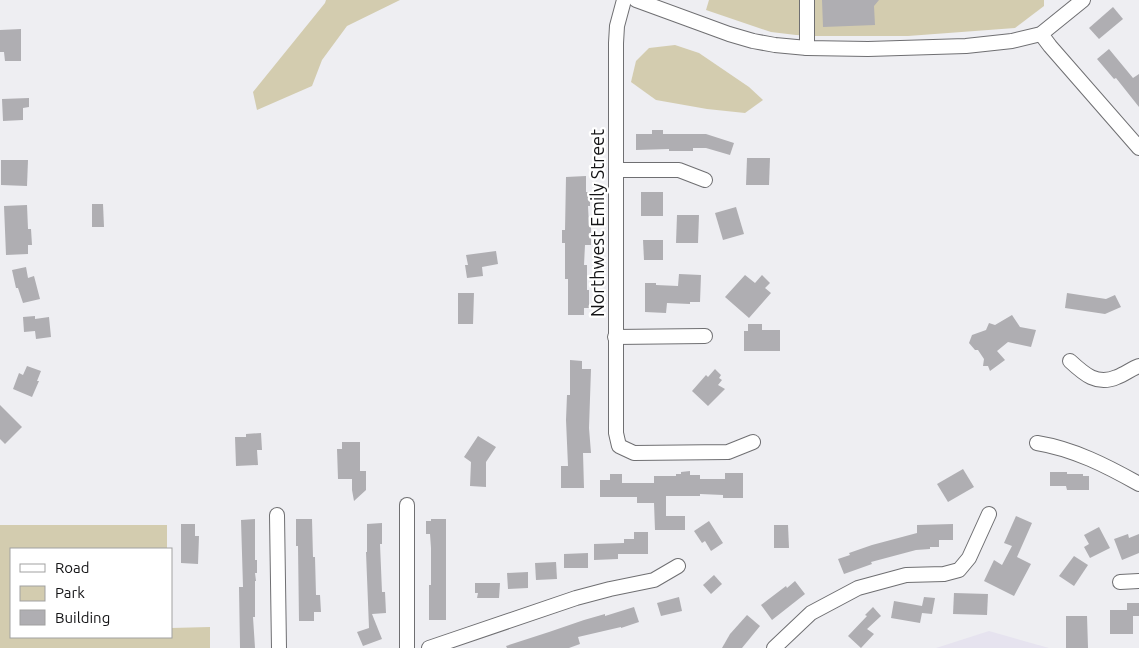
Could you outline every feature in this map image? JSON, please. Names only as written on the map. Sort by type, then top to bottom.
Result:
[{"type":"street","name":"Northwest Emily Street","points":[[624,0],[616,34],[615,337],[616,433],[619,446],[634,453],[728,452],[753,442]]},
{"type":"street","points":[[636,0],[753,41],[807,48],[966,46],[1012,41],[1040,34],[1083,0]]},
{"type":"street","points":[[807,0],[807,48]]},
{"type":"street","points":[[1040,34],[1139,148]]},
{"type":"street","points":[[616,170],[679,170],[705,180]]},
{"type":"street","points":[[615,337],[705,336]]},
{"type":"street","points":[[1070,361],[1085,375],[1102,380],[1115,378],[1139,366]]},
{"type":"street","points":[[1037,443],[1079,454],[1105,465],[1139,484]]},
{"type":"street","points":[[407,648],[408,505]]},
{"type":"street","points":[[277,514],[279,648]]},
{"type":"street","points":[[774,648],[811,613],[858,588],[906,575],[944,574],[959,570],[969,558],[989,514]]},
{"type":"street","points":[[429,648],[576,598],[654,580],[678,566]]},
{"type":"street","points":[[1120,582],[1139,581]]},
{"type":"shaded area","points":[[989,631],[1049,648],[936,648]]},
{"type":"green space","points":[[326,0],[400,0],[347,26],[322,60],[312,86],[257,110],[253,92]]},
{"type":"green space","points":[[709,0],[1044,0],[1044,6],[1015,28],[908,36],[815,36],[771,32],[706,10]]},
{"type":"green space","points":[[675,45],[699,53],[749,87],[763,100],[745,113],[707,109],[656,100],[631,82],[636,61],[649,48]]},
{"type":"green space","points":[[0,525],[167,525],[167,548],[10,548],[10,638],[172,638],[172,628],[210,627],[210,648],[0,648]]},
{"type":"building","points":[[822,0],[879,0],[874,6],[875,25],[823,27]]},
{"type":"building","points":[[1113,7],[1123,19],[1099,39],[1089,28]]},
{"type":"building","points":[[21,29],[21,61],[5,61],[4,52],[0,52],[0,30]]},
{"type":"building","points":[[1109,49],[1133,78],[1139,74],[1139,107],[1116,78],[1114,79],[1097,59]]},
{"type":"building","points":[[29,98],[29,107],[23,108],[23,120],[3,121],[2,99]]},
{"type":"building","points":[[652,130],[663,130],[663,134],[706,134],[734,143],[730,155],[706,148],[693,148],[693,151],[669,151],[669,149],[636,150],[636,134],[652,134]]},
{"type":"building","points":[[747,158],[770,158],[769,185],[746,185]]},
{"type":"building","points":[[1,160],[28,160],[27,186],[1,185]]},
{"type":"building","points":[[586,176],[586,192],[590,192],[590,206],[588,206],[589,225],[591,225],[591,245],[585,245],[584,265],[587,265],[589,308],[584,308],[584,315],[568,315],[565,243],[562,243],[562,230],[565,230],[566,177]]},
{"type":"building","points":[[641,192],[663,192],[663,216],[641,216]]},
{"type":"building","points":[[92,204],[103,204],[104,227],[92,227]]},
{"type":"building","points":[[27,205],[28,229],[31,229],[32,245],[28,245],[28,254],[6,255],[4,206]]},
{"type":"building","points":[[736,207],[744,234],[723,240],[715,213]]},
{"type":"building","points":[[677,215],[699,215],[698,243],[676,243]]},
{"type":"building","points":[[643,240],[663,240],[663,260],[644,260]]},
{"type":"building","points":[[496,251],[498,264],[482,267],[483,276],[467,278],[465,265],[468,265],[466,255]]},
{"type":"building","points":[[26,267],[28,278],[34,276],[40,299],[23,303],[18,288],[16,288],[12,270]]},
{"type":"building","points":[[679,274],[701,275],[700,302],[690,302],[690,304],[667,303],[666,313],[645,312],[645,283],[678,286]]},
{"type":"building","points":[[745,275],[755,283],[762,275],[770,283],[765,288],[771,293],[749,318],[725,297]]},
{"type":"building","points":[[458,293],[474,293],[473,324],[458,324]]},
{"type":"building","points":[[1067,293],[1106,299],[1115,295],[1121,307],[1105,314],[1065,308]]},
{"type":"building","points":[[1012,315],[1020,327],[1036,330],[1031,347],[1008,342],[997,351],[1005,360],[990,371],[988,366],[983,366],[984,359],[978,350],[975,350],[969,343],[972,335],[986,330],[989,323],[995,325]]},
{"type":"building","points":[[35,316],[35,319],[49,317],[51,337],[36,339],[35,331],[24,332],[23,317]]},
{"type":"building","points":[[748,324],[762,324],[762,330],[780,330],[780,351],[744,351],[744,331],[748,331]]},
{"type":"building","points":[[570,360],[582,361],[582,369],[591,369],[589,428],[591,453],[583,453],[584,488],[561,488],[561,466],[568,466],[566,420],[567,395],[570,395]]},
{"type":"building","points":[[27,366],[41,371],[32,397],[13,389],[19,373],[23,375]]},
{"type":"building","points":[[715,369],[721,375],[719,378],[722,380],[718,385],[725,389],[708,406],[692,391],[706,375],[708,377]]},
{"type":"building","points":[[0,405],[22,427],[5,444],[0,439]]},
{"type":"building","points":[[261,433],[262,450],[257,450],[258,465],[236,466],[235,437],[246,437],[246,434]]},
{"type":"building","points":[[478,436],[496,447],[486,462],[486,487],[470,486],[471,462],[464,457]]},
{"type":"building","points":[[342,442],[360,442],[360,471],[366,471],[366,490],[354,501],[352,479],[338,479],[337,449],[342,449]]},
{"type":"building","points":[[963,469],[974,487],[948,502],[937,484]]},
{"type":"building","points":[[690,471],[690,475],[700,475],[700,479],[725,479],[725,473],[743,473],[743,498],[723,498],[723,495],[700,494],[700,496],[666,496],[666,516],[685,516],[685,530],[655,530],[654,503],[637,503],[637,497],[600,497],[600,480],[610,480],[610,474],[622,474],[622,483],[654,483],[654,476],[676,476],[676,474],[681,474],[681,472]]},
{"type":"building","points":[[1050,472],[1067,472],[1067,474],[1089,476],[1089,490],[1067,490],[1066,486],[1050,486]]},
{"type":"building","points":[[1016,516],[1032,523],[1017,557],[1031,564],[1014,596],[984,581],[994,560],[1002,565],[1012,546],[1004,543]]},
{"type":"building","points":[[255,519],[255,560],[257,560],[257,573],[255,573],[255,617],[253,617],[255,648],[240,648],[239,587],[243,587],[241,520]]},
{"type":"building","points":[[296,519],[312,519],[316,595],[320,595],[321,612],[314,612],[314,621],[299,621]]},
{"type":"building","points":[[431,519],[446,519],[446,620],[429,620],[431,548],[430,534],[426,534],[426,521],[431,521]]},
{"type":"building","points":[[709,521],[723,543],[711,551],[705,541],[702,543],[694,531]]},
{"type":"building","points":[[382,523],[382,544],[380,544],[382,592],[385,592],[386,613],[372,614],[382,639],[363,646],[357,632],[369,628],[366,552],[367,524]]},
{"type":"building","points":[[181,524],[195,524],[195,536],[199,536],[198,564],[181,563]]},
{"type":"building","points":[[953,524],[953,540],[939,540],[939,547],[916,550],[871,562],[872,564],[844,574],[838,559],[872,545],[917,533],[917,525]]},
{"type":"building","points":[[774,525],[788,525],[789,548],[774,548]]},
{"type":"building","points":[[1099,527],[1110,548],[1090,558],[1084,547],[1089,544],[1084,535]]},
{"type":"building","points":[[634,532],[648,532],[648,554],[618,554],[618,559],[594,560],[594,544],[624,543],[624,539],[634,539]]},
{"type":"building","points":[[1128,534],[1129,538],[1139,534],[1139,553],[1122,560],[1114,539]]},
{"type":"building","points":[[588,553],[588,568],[564,568],[564,554]]},
{"type":"building","points":[[1074,556],[1088,565],[1074,586],[1059,576]]},
{"type":"building","points":[[556,562],[557,579],[536,580],[535,563]]},
{"type":"building","points":[[528,572],[528,588],[508,589],[507,573]]},
{"type":"building","points":[[714,575],[722,584],[711,594],[703,585]]},
{"type":"building","points":[[795,581],[805,594],[772,620],[761,605]]},
{"type":"building","points":[[475,583],[500,583],[499,598],[477,598],[478,593],[475,593]]},
{"type":"building","points":[[954,593],[988,594],[987,615],[953,614]]},
{"type":"building","points":[[679,597],[682,611],[661,616],[657,603]]},
{"type":"building","points":[[924,597],[935,598],[932,614],[922,613],[920,623],[891,618],[894,601],[922,606]]},
{"type":"building","points":[[1127,603],[1139,603],[1139,616],[1133,616],[1133,634],[1110,634],[1110,610],[1127,610]]},
{"type":"building","points":[[634,607],[639,622],[621,628],[578,637],[580,644],[569,648],[507,648],[506,646],[584,620]]},
{"type":"building","points":[[873,607],[881,616],[867,629],[874,634],[861,648],[848,636]]},
{"type":"building","points":[[747,615],[760,626],[742,648],[722,648],[730,634]]},
{"type":"building","points":[[1066,616],[1087,616],[1088,648],[1066,648]]}]
